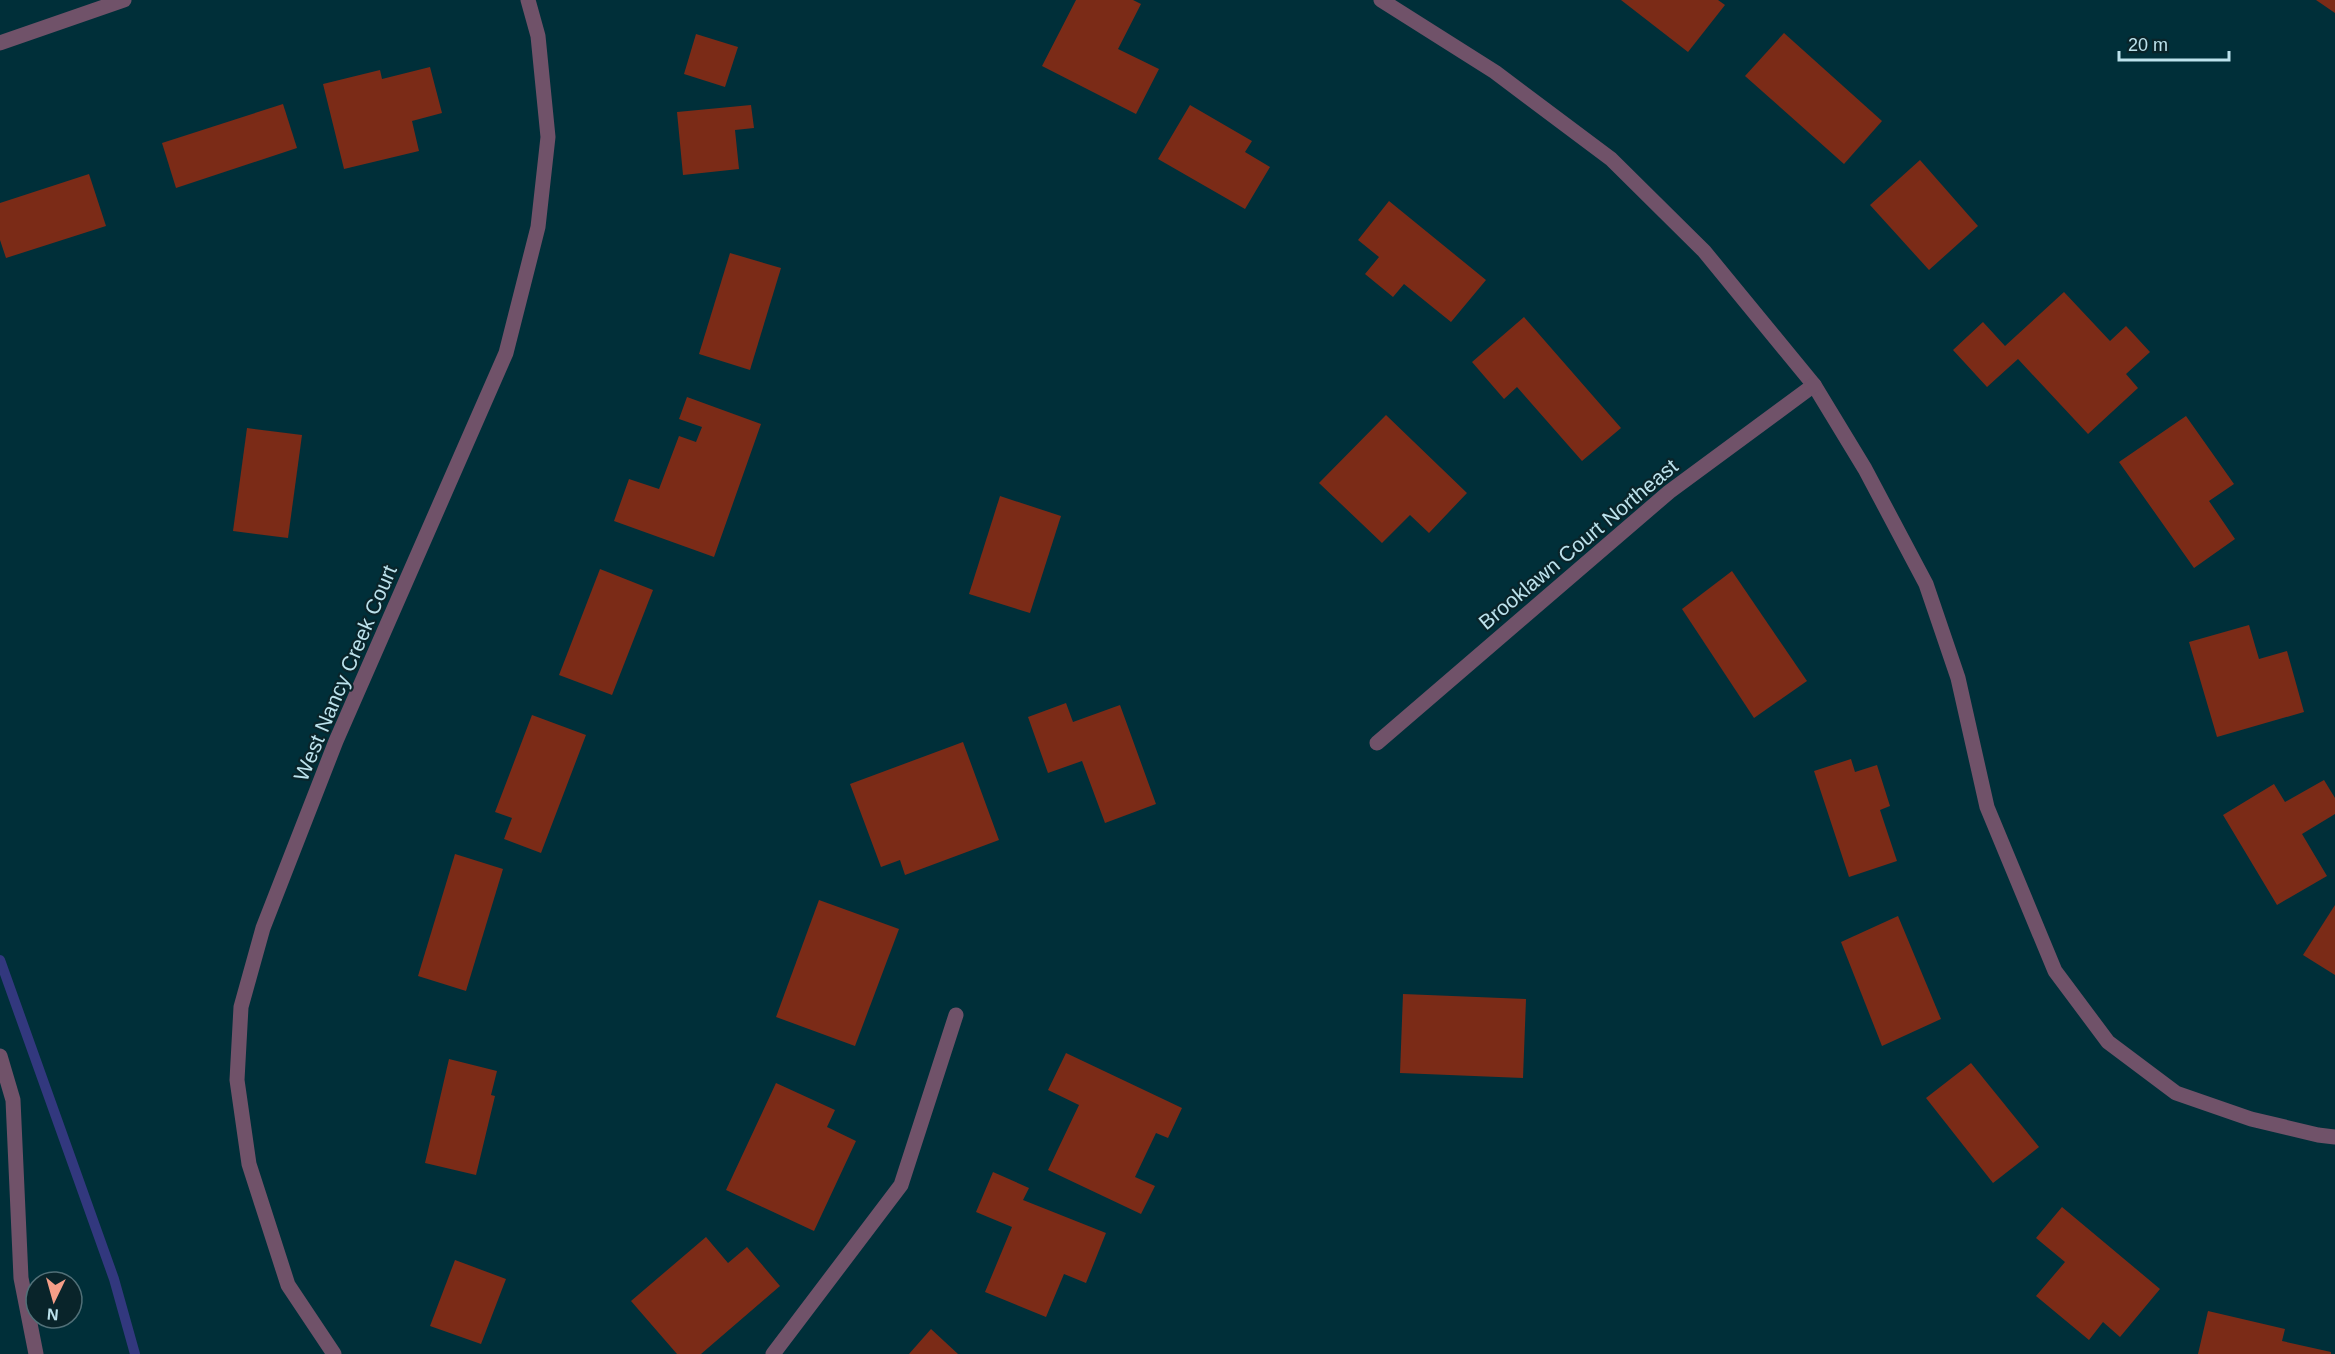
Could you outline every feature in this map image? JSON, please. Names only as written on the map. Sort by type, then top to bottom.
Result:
[{"type":"street","points":[[0,43],[124,0]]},
{"type":"street","name":"West Nancy Creek Court","points":[[334,1354],[288,1285],[249,1164],[237,1080],[241,1007],[263,928],[336,741],[506,353],[538,227],[548,137],[538,36],[528,0]]},
{"type":"street","points":[[1381,0],[1495,72],[1611,159],[1704,251],[1814,385],[1865,469],[1926,584],[1958,678],[1987,807],[2055,971],[2108,1042],[2176,1093],[2251,1119],[2335,1137]]},
{"type":"street","name":"Brooklawn Court Northeast","points":[[1377,743],[1669,492],[1814,385]]},
{"type":"street","points":[[773,1354],[901,1185],[956,1015]]},
{"type":"street","points":[[0,1056],[13,1100],[21,1278],[36,1354]]},
{"type":"building","points":[[1076,0],[1133,0],[1141,4],[1118,49],[1159,69],[1136,114],[1042,66]]},
{"type":"building","points":[[1621,0],[1718,0],[1725,5],[1688,52]]},
{"type":"building","points":[[2316,0],[2335,0],[2335,13]]},
{"type":"building","points":[[1784,33],[1882,121],[1844,164],[1745,76]]},
{"type":"building","points":[[696,34],[738,47],[725,87],[684,74]]},
{"type":"building","points":[[430,67],[442,113],[412,121],[419,151],[344,169],[323,84],[380,70],[382,79]]},
{"type":"building","points":[[283,104],[297,148],[176,188],[162,143]]},
{"type":"building","points":[[751,105],[754,128],[735,130],[739,169],[683,175],[677,112]]},
{"type":"building","points":[[1190,105],[1252,141],[1245,152],[1270,167],[1245,209],[1158,159]]},
{"type":"building","points":[[1920,160],[1978,226],[1929,270],[1870,205]]},
{"type":"building","points":[[89,174],[106,226],[6,258],[0,240],[0,203]]},
{"type":"building","points":[[1389,201],[1486,280],[1451,322],[1404,284],[1393,297],[1365,274],[1379,257],[1358,240]]},
{"type":"building","points":[[730,253],[781,268],[750,370],[699,354]]},
{"type":"building","points":[[2064,292],[2110,341],[2126,326],[2150,352],[2126,374],[2138,388],[2088,434],[2018,359],[1987,387],[1953,350],[1983,322],[2005,346]]},
{"type":"building","points":[[1524,317],[1621,428],[1582,461],[1517,387],[1504,399],[1472,362]]},
{"type":"building","points":[[687,397],[761,424],[714,557],[614,521],[629,479],[659,489],[679,436],[696,442],[702,427],[679,419]]},
{"type":"building","points":[[1386,415],[1467,493],[1429,533],[1410,515],[1382,543],[1319,483]]},
{"type":"building","points":[[2186,416],[2234,484],[2209,501],[2235,539],[2194,568],[2119,462]]},
{"type":"building","points":[[247,428],[302,435],[288,538],[233,531]]},
{"type":"building","points":[[1000,496],[1061,516],[1030,613],[969,594]]},
{"type":"building","points":[[600,569],[653,590],[612,695],[559,675]]},
{"type":"building","points":[[1732,571],[1807,681],[1754,718],[1682,609]]},
{"type":"building","points":[[2249,625],[2259,659],[2287,651],[2304,712],[2217,737],[2189,642]]},
{"type":"building","points":[[1066,703],[1073,722],[1120,705],[1156,804],[1105,823],[1082,761],[1048,773],[1028,717]]},
{"type":"building","points":[[532,715],[586,735],[541,853],[504,839],[512,818],[495,812]]},
{"type":"building","points":[[963,742],[999,840],[905,875],[900,860],[881,867],[850,784]]},
{"type":"building","points":[[1851,759],[1855,772],[1877,765],[1890,806],[1880,810],[1897,861],[1849,877],[1814,771]]},
{"type":"building","points":[[2324,780],[2335,798],[2335,814],[2302,834],[2327,876],[2277,905],[2223,815],[2274,784],[2285,802]]},
{"type":"building","points":[[455,854],[503,869],[466,991],[418,976]]},
{"type":"building","points":[[819,900],[899,929],[855,1046],[776,1017]]},
{"type":"building","points":[[2335,905],[2335,975],[2303,955]]},
{"type":"building","points":[[1898,916],[1941,1019],[1882,1046],[1841,942]]},
{"type":"building","points":[[1403,994],[1526,999],[1523,1078],[1400,1073]]},
{"type":"building","points":[[1066,1053],[1182,1108],[1168,1138],[1156,1133],[1135,1177],[1155,1186],[1141,1214],[1048,1170],[1079,1105],[1048,1090]]},
{"type":"building","points":[[449,1059],[497,1071],[491,1095],[495,1096],[476,1175],[425,1163]]},
{"type":"building","points":[[1971,1063],[2039,1147],[1993,1183],[1926,1098]]},
{"type":"building","points":[[776,1083],[835,1110],[827,1127],[856,1141],[814,1231],[726,1190]]},
{"type":"building","points":[[993,1172],[1029,1188],[1023,1200],[1106,1233],[1086,1283],[1064,1274],[1046,1317],[985,1292],[1012,1227],[976,1212]]},
{"type":"building","points":[[2062,1207],[2160,1289],[2120,1337],[2103,1322],[2089,1340],[2036,1296],[2065,1262],[2036,1238]]},
{"type":"building","points":[[706,1237],[728,1263],[747,1247],[780,1286],[701,1354],[677,1354],[631,1301]]},
{"type":"building","points":[[455,1260],[506,1279],[481,1344],[430,1326]]},
{"type":"building","points":[[2208,1311],[2285,1329],[2282,1341],[2331,1352],[2331,1354],[2198,1354]]},
{"type":"building","points":[[931,1329],[958,1354],[909,1354]]},
{"type":"waterway","points":[[0,960],[114,1279],[135,1354]]}]
